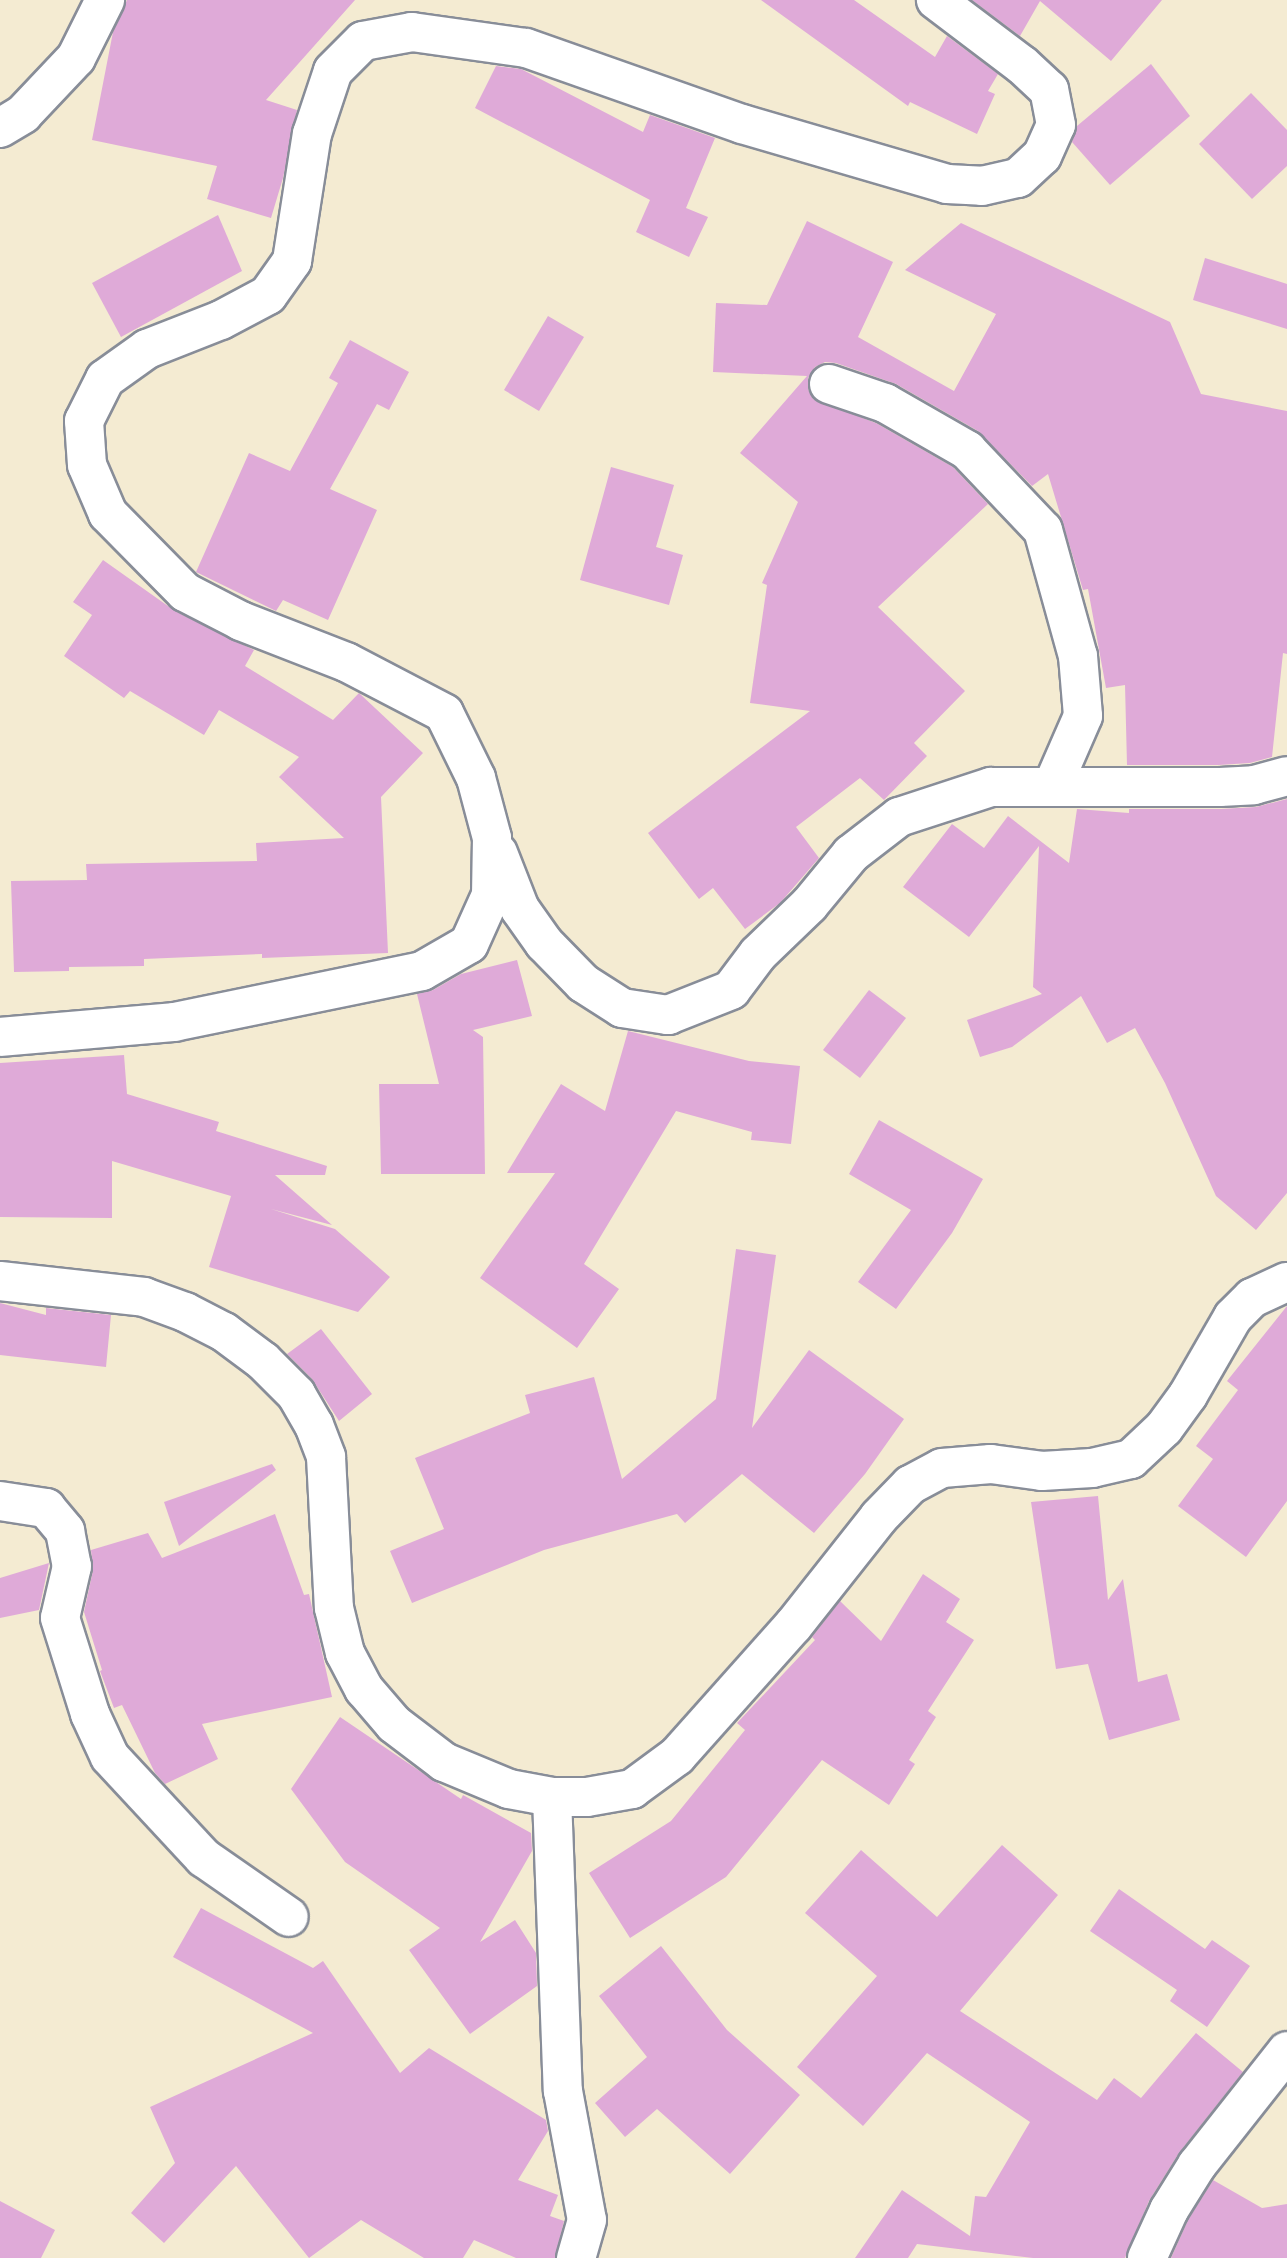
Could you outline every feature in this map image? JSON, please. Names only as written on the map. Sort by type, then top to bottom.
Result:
[{"type":"street","points":[[0,128],[23,114],[76,58],[105,0]]},
{"type":"street","points":[[936,0],[1022,65],[1049,90],[1056,125],[1042,156],[1018,178],[982,186],[947,184],[742,124],[526,48],[412,32],[363,41],[333,71],[312,134],[292,261],[268,295],[220,320],[147,349],[105,379],[84,421],[87,465],[108,514],[185,592],[241,621],[346,662],[444,713],[476,778],[492,838],[520,909],[544,943],[575,975],[622,1009],[668,1015],[731,990],[758,954],[808,905],[851,854],[899,817],[991,788],[1220,787],[1254,785],[1287,776]]},
{"type":"street","points":[[829,384],[885,403],[967,450],[1043,530],[1078,656],[1083,716],[1052,787]]},
{"type":"street","points":[[0,1037],[174,1022],[422,971],[469,944],[491,895],[492,838]]},
{"type":"street","points":[[0,1280],[144,1297],[185,1312],[224,1332],[263,1362],[296,1394],[314,1425],[326,1457],[334,1608],[345,1653],[364,1689],[394,1724],[444,1762],[509,1789],[552,1797],[587,1797],[632,1789],[677,1756],[793,1626],[879,1517],[910,1485],[942,1468],[991,1464],[1055,1470],[1092,1468],[1131,1459],[1164,1428],[1188,1395],[1233,1317],[1252,1298],[1287,1282]]},
{"type":"street","points":[[0,1501],[46,1508],[65,1531],[72,1566],[60,1618],[90,1714],[110,1757],[204,1858],[289,1917]]},
{"type":"street","points":[[552,1797],[563,2091],[587,2220],[576,2258]]},
{"type":"street","points":[[1147,2258],[1169,2210],[1198,2165],[1287,2051]]},
{"type":"building","points":[[127,0],[355,0],[266,100],[297,110],[283,178],[271,218],[207,199],[217,166],[92,140],[113,32]]},
{"type":"building","points":[[761,0],[854,0],[935,57],[947,36],[998,74],[988,91],[995,94],[977,134],[910,102],[908,106]]},
{"type":"building","points":[[972,0],[1162,0],[1111,61],[1040,1],[1020,36]]},
{"type":"building","points":[[1151,64],[1190,116],[1110,185],[1072,142],[1077,126]]},
{"type":"building","points":[[496,66],[521,69],[643,132],[650,115],[715,138],[686,208],[708,217],[689,257],[636,232],[650,200],[475,108]]},
{"type":"building","points":[[1251,93],[1287,130],[1287,166],[1252,199],[1199,144]]},
{"type":"building","points":[[218,215],[242,271],[121,337],[92,283]]},
{"type":"building","points":[[807,221],[893,262],[858,337],[954,391],[996,314],[905,270],[961,223],[1170,322],[1201,394],[1287,411],[1287,654],[1283,653],[1272,757],[1250,763],[1219,765],[1127,765],[1125,685],[1106,688],[1088,589],[1083,590],[1048,474],[1032,486],[978,431],[896,384],[836,363],[825,362],[815,367],[808,378],[808,389],[813,399],[876,423],[953,467],[988,504],[878,607],[965,691],[914,743],[927,756],[884,800],[860,778],[796,827],[819,858],[780,903],[745,929],[713,888],[699,899],[648,833],[810,711],[750,703],[767,585],[762,583],[798,502],[740,453],[807,376],[713,372],[716,303],[767,305]]},
{"type":"building","points":[[1205,258],[1287,284],[1287,329],[1193,300]]},
{"type":"building","points":[[548,316],[584,337],[539,411],[504,390]]},
{"type":"building","points":[[350,340],[409,372],[389,410],[377,404],[330,489],[377,510],[328,620],[283,600],[276,611],[196,572],[249,453],[290,471],[338,383],[329,378]]},
{"type":"building","points":[[611,467],[674,485],[656,547],[683,555],[669,605],[580,580]]},
{"type":"building","points":[[103,560],[175,611],[254,650],[245,666],[333,720],[359,693],[423,753],[381,797],[388,953],[144,959],[144,966],[69,967],[69,971],[14,972],[11,881],[87,880],[86,864],[257,861],[256,843],[344,838],[279,777],[299,757],[219,710],[204,735],[130,691],[124,698],[64,656],[92,615],[73,602]]},
{"type":"building","points":[[1287,799],[1287,1193],[1256,1230],[1216,1196],[1165,1083],[1135,1028],[1107,1043],[1081,996],[1012,1047],[980,1057],[967,1020],[1042,994],[1033,987],[1039,846],[969,937],[903,887],[952,824],[984,848],[1008,816],[1069,863],[1077,809],[1129,813],[1129,809],[1221,809],[1256,807]]},
{"type":"building","points":[[517,960],[532,1016],[473,1030],[483,1037],[485,1174],[381,1174],[379,1084],[439,1084],[417,994],[433,990],[461,974]]},
{"type":"building","points":[[869,990],[906,1018],[860,1078],[823,1050]]},
{"type":"building","points":[[628,1031],[749,1061],[800,1066],[791,1144],[751,1140],[752,1132],[676,1111],[584,1264],[619,1289],[577,1348],[480,1278],[555,1173],[507,1173],[561,1084],[605,1111]]},
{"type":"building","points":[[124,1055],[127,1094],[219,1122],[216,1131],[327,1166],[325,1175],[275,1175],[332,1225],[271,1209],[335,1229],[390,1277],[358,1312],[209,1267],[231,1196],[112,1161],[112,1218],[0,1217],[0,1063]]},
{"type":"building","points":[[879,1120],[983,1179],[952,1233],[896,1309],[858,1282],[911,1210],[849,1174]]},
{"type":"building","points":[[736,1249],[776,1255],[752,1428],[809,1350],[904,1419],[865,1474],[814,1533],[742,1474],[685,1523],[677,1514],[544,1550],[412,1603],[390,1551],[444,1529],[415,1458],[530,1413],[525,1395],[594,1377],[622,1479],[716,1399]]},
{"type":"building","points":[[0,1303],[46,1315],[46,1308],[111,1315],[106,1367],[0,1355]]},
{"type":"building","points":[[1287,1306],[1287,1501],[1246,1557],[1178,1506],[1213,1459],[1196,1446],[1238,1390],[1227,1381]]},
{"type":"building","points":[[321,1329],[372,1394],[339,1421],[312,1379],[287,1354]]},
{"type":"building","points":[[272,1464],[276,1470],[179,1546],[164,1502]]},
{"type":"building","points":[[1098,1496],[1108,1600],[1123,1579],[1138,1682],[1167,1674],[1180,1720],[1109,1740],[1088,1664],[1056,1669],[1031,1502]]},
{"type":"building","points":[[275,1514],[304,1595],[309,1594],[332,1697],[202,1724],[218,1759],[165,1784],[155,1773],[122,1705],[114,1708],[100,1671],[102,1670],[84,1612],[93,1570],[91,1550],[148,1533],[162,1558]]},
{"type":"building","points":[[49,1563],[39,1610],[0,1618],[0,1578]]},
{"type":"building","points":[[923,1574],[960,1599],[946,1622],[974,1640],[928,1711],[936,1717],[909,1760],[915,1764],[889,1805],[822,1760],[726,1877],[630,1938],[589,1873],[671,1821],[745,1730],[737,1723],[815,1640],[812,1637],[840,1601],[881,1641]]},
{"type":"building","points":[[340,1717],[461,1799],[463,1795],[531,1833],[532,1851],[480,1942],[515,1920],[536,1953],[537,1986],[470,2034],[409,1950],[440,1928],[345,1862],[291,1789]]},
{"type":"building","points":[[1002,1845],[1058,1895],[960,2011],[1097,2100],[1114,2078],[1141,2098],[1196,2033],[1243,2072],[1179,2153],[1149,2201],[1125,2258],[1033,2258],[917,2244],[908,2258],[855,2258],[902,2190],[970,2236],[975,2196],[986,2197],[1030,2122],[927,2053],[863,2126],[797,2067],[877,1976],[805,1913],[861,1850],[937,1917]]},
{"type":"building","points":[[1119,1889],[1205,1949],[1212,1940],[1250,1966],[1207,2027],[1170,2001],[1177,1990],[1090,1931]]},
{"type":"building","points":[[201,1908],[313,1968],[323,1961],[400,2073],[429,2048],[546,2120],[548,2131],[518,2180],[558,2195],[550,2216],[564,2221],[555,2258],[516,2258],[474,2240],[463,2258],[424,2258],[361,2220],[309,2258],[236,2166],[164,2243],[131,2213],[175,2163],[150,2107],[313,2033],[173,1957]]},
{"type":"building","points":[[661,1946],[727,2030],[800,2095],[730,2174],[657,2109],[625,2137],[595,2103],[647,2057],[599,1996]]},
{"type":"building","points":[[1213,2180],[1262,2208],[1287,2204],[1287,2258],[1171,2258],[1188,2220]]},
{"type":"building","points":[[0,2201],[55,2230],[41,2258],[0,2258]]}]
